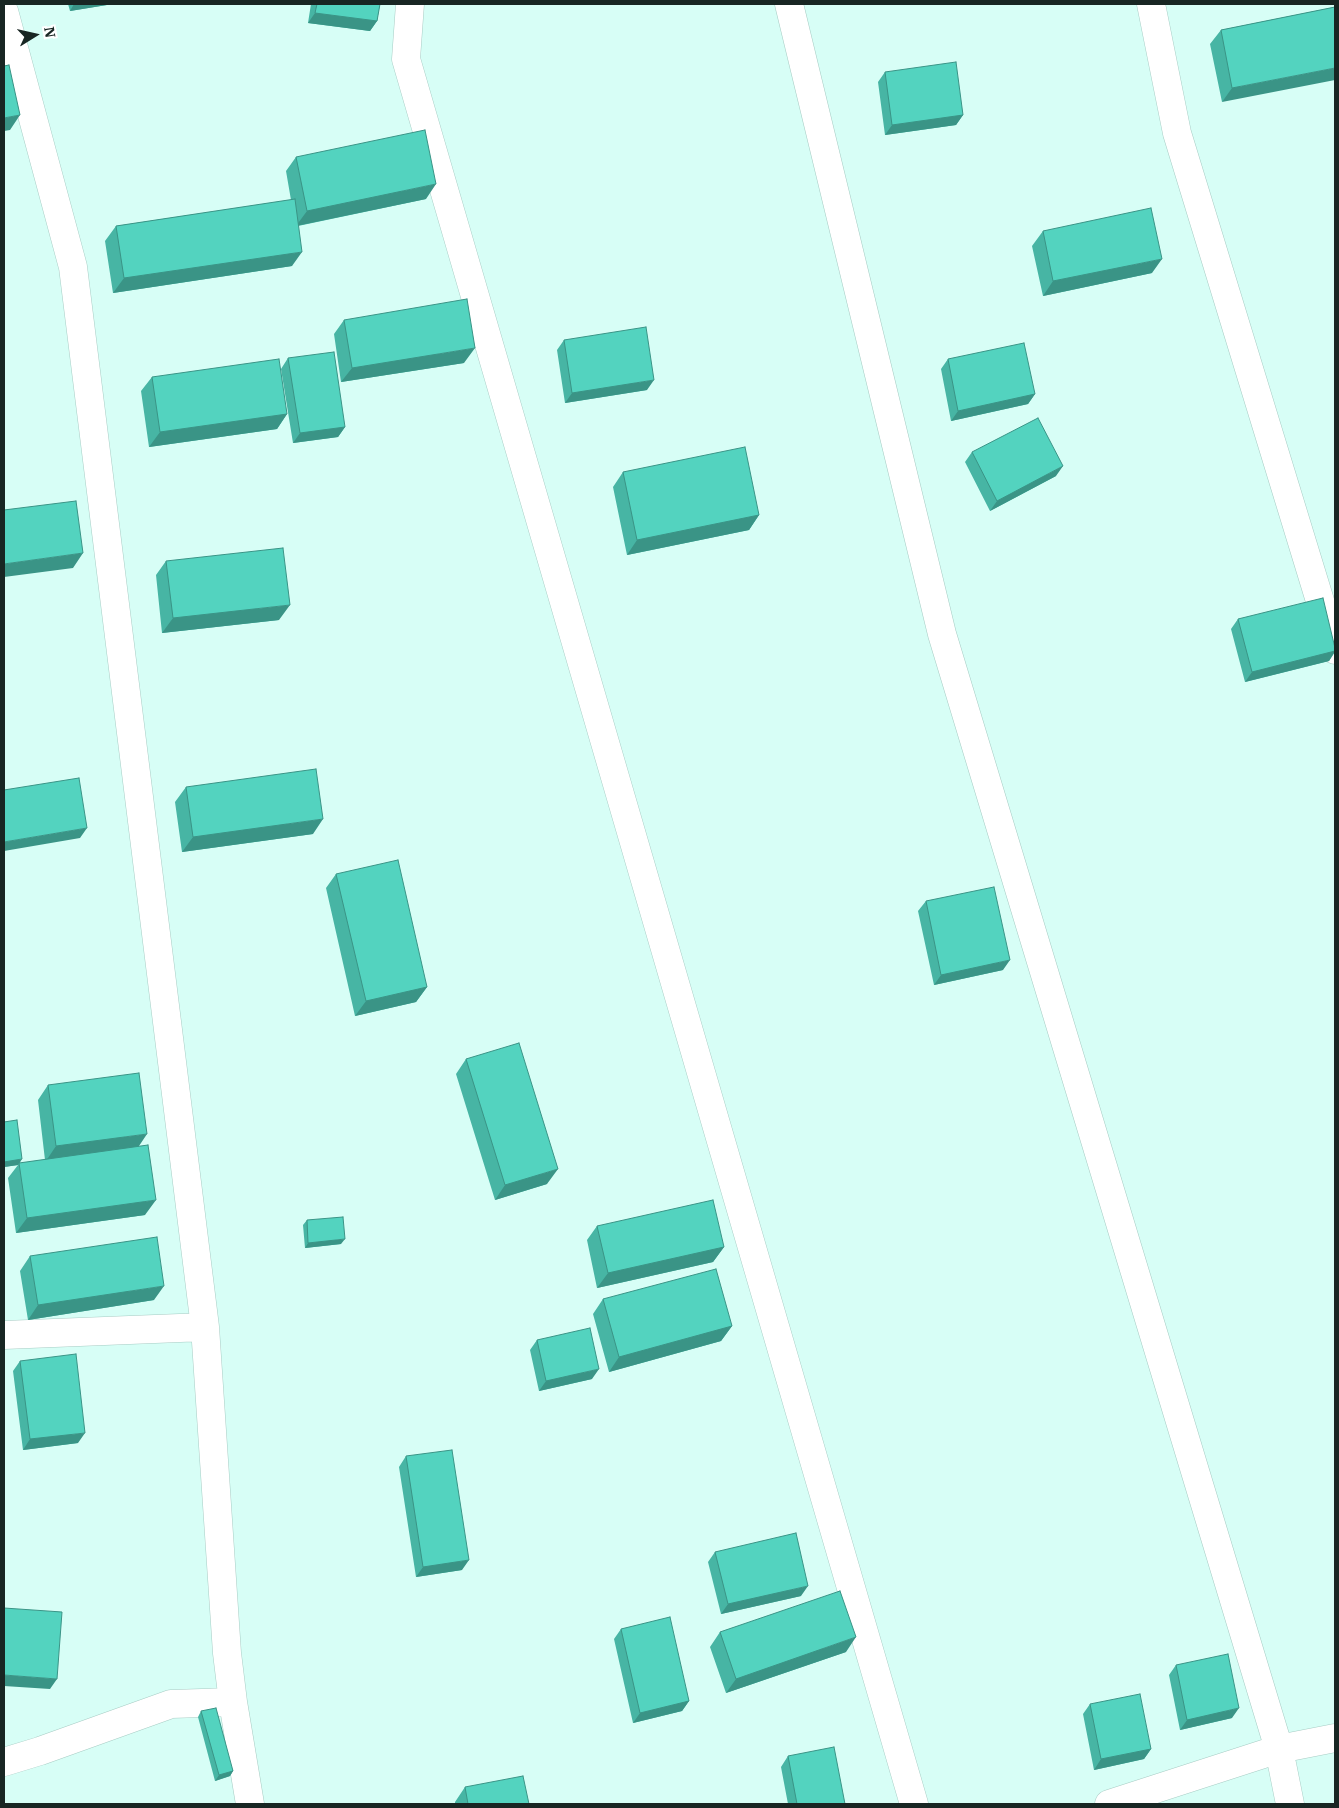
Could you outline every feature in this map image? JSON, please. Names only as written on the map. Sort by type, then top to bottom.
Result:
[{"type":"street","points":[[410,4],[406,59],[914,1804]]},
{"type":"street","points":[[789,4],[942,634],[1279,1749],[1290,1804]]},
{"type":"street","points":[[1151,4],[1177,133],[1335,650]]},
{"type":"street","points":[[4,11],[73,267],[206,1327],[227,1653],[250,1804]]},
{"type":"street","points":[[4,1335],[206,1327]]},
{"type":"street","points":[[4,1762],[170,1704],[233,1702]]},
{"type":"street","points":[[1109,1804],[1279,1749],[1335,1738]]},
{"type":"building","points":[[317,4],[380,4],[377,21],[315,13]]},
{"type":"building","points":[[1335,7],[1335,68],[1232,88],[1221,30]]},
{"type":"building","points":[[956,62],[963,115],[892,125],[885,72]]},
{"type":"building","points":[[9,65],[20,115],[4,118],[4,66]]},
{"type":"building","points":[[425,130],[436,184],[307,211],[296,157]]},
{"type":"building","points":[[295,199],[302,252],[124,278],[116,226]]},
{"type":"building","points":[[1151,208],[1162,259],[1053,281],[1043,231]]},
{"type":"building","points":[[467,299],[475,348],[352,368],[344,320]]},
{"type":"building","points":[[646,327],[654,380],[572,393],[564,340]]},
{"type":"building","points":[[1024,343],[1035,394],[958,411],[948,359]]},
{"type":"building","points":[[334,352],[345,427],[300,433],[288,358]]},
{"type":"building","points":[[279,359],[287,414],[160,432],[152,377]]},
{"type":"building","points":[[1038,418],[1063,466],[997,501],[972,452]]},
{"type":"building","points":[[745,447],[759,515],[637,540],[623,472]]},
{"type":"building","points":[[76,501],[83,553],[4,564],[4,510]]},
{"type":"building","points":[[283,548],[290,605],[173,618],[166,561]]},
{"type":"building","points":[[1323,598],[1335,651],[1252,672],[1238,619]]},
{"type":"building","points":[[316,769],[323,819],[193,837],[186,787]]},
{"type":"building","points":[[79,778],[87,828],[4,842],[4,790]]},
{"type":"building","points":[[398,860],[427,987],[366,1001],[336,874]]},
{"type":"building","points":[[994,887],[1010,960],[941,975],[926,901]]},
{"type":"building","points":[[519,1043],[558,1169],[505,1185],[466,1059]]},
{"type":"building","points":[[139,1073],[147,1134],[56,1146],[48,1085]]},
{"type":"building","points":[[17,1120],[22,1159],[4,1162],[4,1122]]},
{"type":"building","points":[[148,1145],[156,1200],[27,1218],[19,1163]]},
{"type":"building","points":[[713,1200],[724,1247],[608,1273],[597,1226]]},
{"type":"building","points":[[343,1217],[345,1239],[308,1243],[307,1220]]},
{"type":"building","points":[[157,1237],[164,1286],[38,1305],[30,1256]]},
{"type":"building","points":[[716,1269],[732,1326],[619,1357],[603,1299]]},
{"type":"building","points":[[590,1328],[599,1369],[546,1381],[537,1340]]},
{"type":"building","points":[[76,1354],[85,1433],[30,1439],[20,1361]]},
{"type":"building","points":[[452,1450],[469,1560],[423,1567],[406,1456]]},
{"type":"building","points":[[796,1533],[808,1586],[728,1604],[715,1552]]},
{"type":"building","points":[[840,1591],[856,1637],[736,1679],[720,1632]]},
{"type":"building","points":[[4,1608],[62,1612],[57,1679],[4,1675]]},
{"type":"building","points":[[670,1617],[689,1701],[640,1713],[621,1629]]},
{"type":"building","points":[[1228,1654],[1239,1708],[1187,1720],[1176,1665]]},
{"type":"building","points":[[1140,1694],[1151,1749],[1101,1759],[1090,1704]]},
{"type":"building","points":[[216,1708],[233,1771],[219,1775],[201,1711]]},
{"type":"building","points":[[834,1747],[845,1804],[797,1804],[788,1756]]},
{"type":"building","points":[[523,1776],[529,1804],[468,1804],[465,1787]]}]
